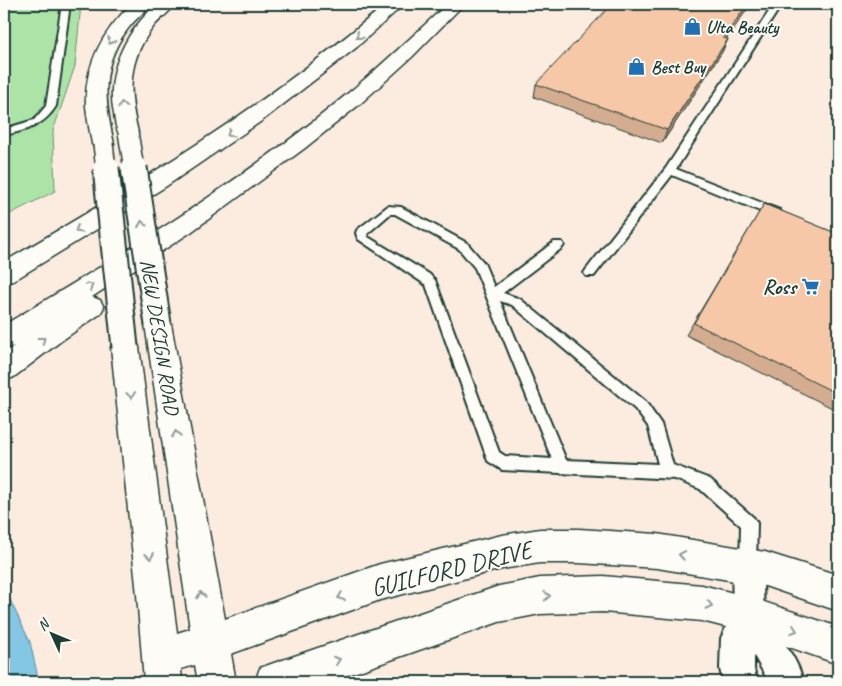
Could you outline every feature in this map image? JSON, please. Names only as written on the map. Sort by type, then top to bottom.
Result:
[{"type":"main road","name":"NEW DESIGN ROAD","points":[[142,4],[116,32],[100,64],[96,87],[96,106],[103,144],[155,595],[161,669]]},
{"type":"main road","name":"NEW DESIGN ROAD","points":[[166,4],[150,20],[132,47],[125,66],[121,92],[209,643],[217,682]]},
{"type":"main road","points":[[4,274],[125,202],[210,148],[337,56],[396,4]]},
{"type":"main road","points":[[4,369],[51,333],[185,245],[258,188],[343,117],[389,74],[456,4]]},
{"type":"main road","points":[[4,338],[170,235],[254,176],[343,108],[385,73],[429,32]]},
{"type":"main road","name":"GUILFORD DRIVE","points":[[161,669],[209,643],[380,582],[502,552],[540,546],[579,546],[657,551],[765,569],[838,593]]},
{"type":"main road","points":[[274,682],[499,604],[540,596],[612,595],[702,603],[749,615],[838,646]]},
{"type":"street","points":[[740,682],[737,669],[738,638],[749,615],[748,566]]},
{"type":"street","points":[[749,615],[784,674],[786,682]]},
{"type":"lane","points":[[4,132],[25,128],[47,115],[51,106],[66,4]]},
{"type":"lane","points":[[590,273],[670,170],[778,4]]},
{"type":"lane","points":[[670,170],[783,215]]},
{"type":"lane","points":[[562,466],[480,266],[463,246],[397,210],[388,210],[361,234],[363,239],[425,277],[431,283],[493,456],[502,463],[675,472],[705,484],[749,523],[748,566]]},
{"type":"lane","points":[[492,294],[558,245]]},
{"type":"lane","points":[[492,294],[516,302],[640,405],[654,424],[667,471]]},
{"type":"green space","points":[[4,4],[81,4],[75,66],[53,131],[55,191],[4,217]]},
{"type":"water","points":[[4,587],[30,642],[39,682],[4,682]]},
{"type":"building","name":"Best Buy","points":[[612,4],[748,4],[723,38],[728,39],[667,130],[536,84]]},
{"type":"building","points":[[764,204],[838,234],[838,394],[694,323]]},
{"type":"place","name":"Ulta Beauty","points":[[692,27]]},
{"type":"place","name":"Best Buy","points":[[637,67]]},
{"type":"place","name":"Ross","points":[[810,287]]}]
